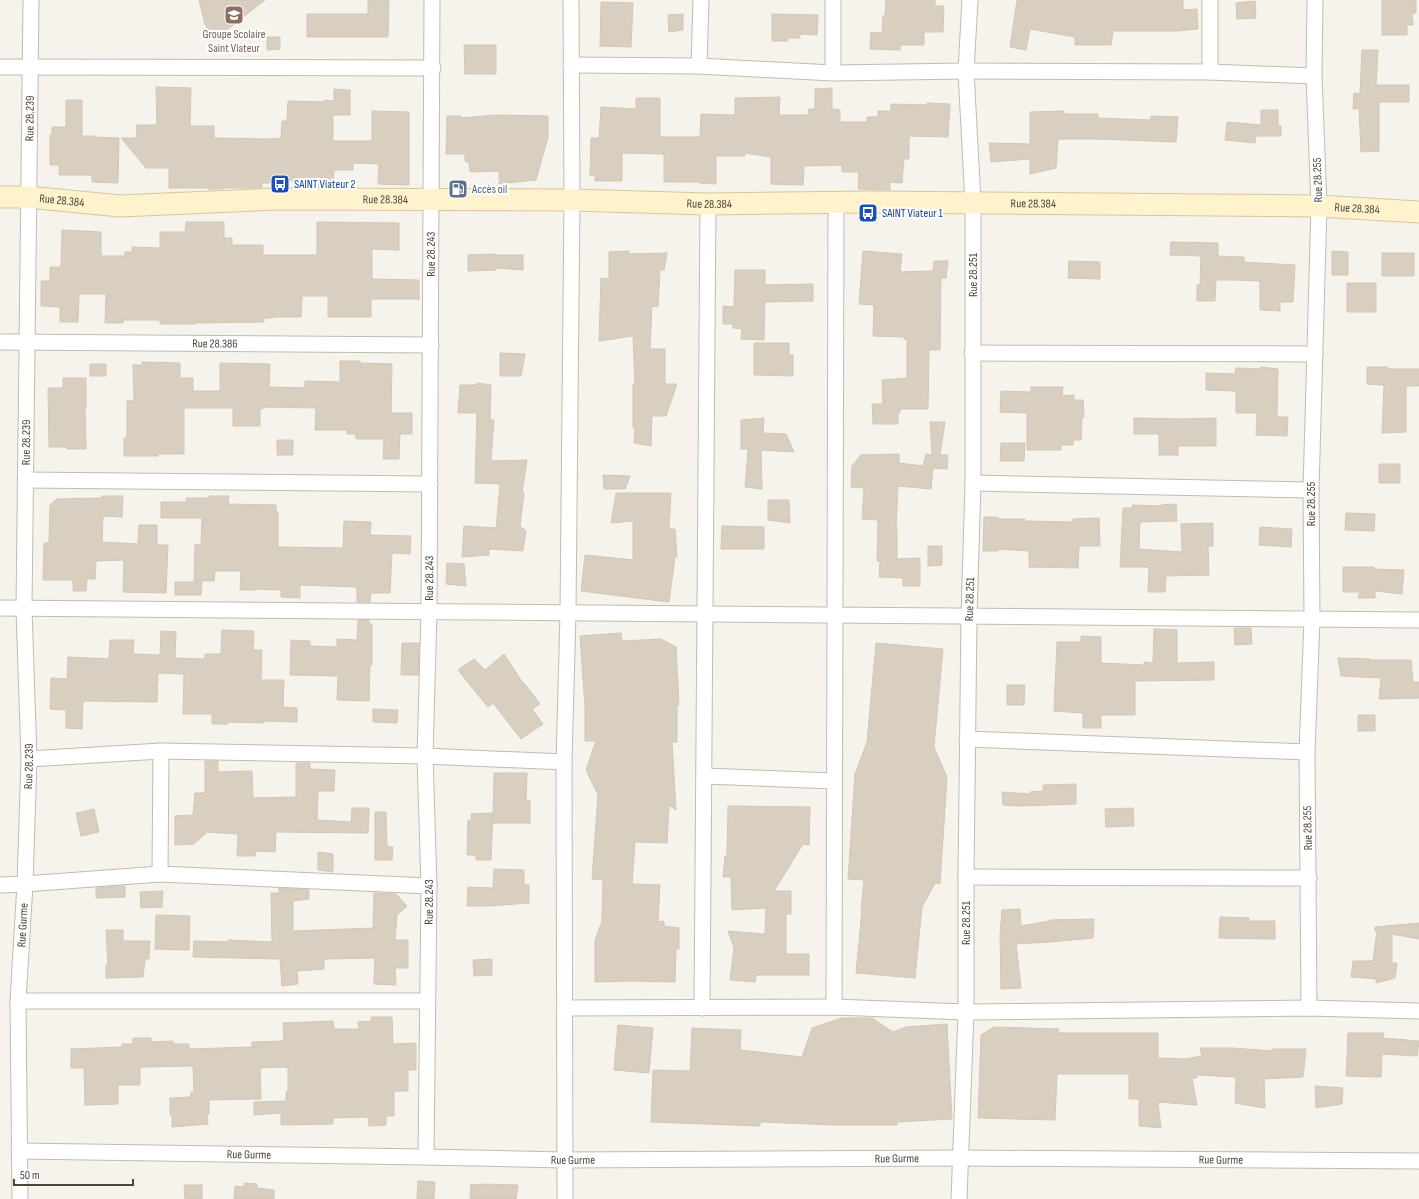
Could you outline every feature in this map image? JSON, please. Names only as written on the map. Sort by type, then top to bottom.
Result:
[{"type":"street","name":"Rue 28.239","points":[[25,884],[30,759],[24,609],[31,0]]},
{"type":"street","name":"Rue 28.243","points":[[426,1157],[429,886],[425,756],[429,612],[433,68],[432,0]]},
{"type":"street","points":[[565,1199],[564,762],[568,613],[572,200],[571,0]]},
{"type":"street","points":[[699,66],[701,0]]},
{"type":"street","points":[[833,0],[833,73]]},
{"type":"street","name":"Rue 28.251","points":[[959,1199],[966,1012],[969,616],[973,483],[973,203],[966,71],[970,0]]},
{"type":"street","points":[[1210,0],[1210,72]]},
{"type":"street","name":"Rue 28.255","points":[[1309,1008],[1307,752],[1312,619],[1311,490],[1319,206],[1314,76],[1315,0]]},
{"type":"street","points":[[571,65],[699,66],[833,73],[966,71],[1210,72],[1314,76]]},
{"type":"street","points":[[0,66],[433,68]]},
{"type":"street","name":"Rue 28.384","points":[[0,197],[28,197],[120,206],[276,199],[432,201],[572,200],[708,204],[973,203],[1319,206],[1419,212]]},
{"type":"street","points":[[834,1007],[836,203]]},
{"type":"street","points":[[702,1008],[708,204]]},
{"type":"street","name":"Rue 28.386","points":[[0,342],[431,345]]},
{"type":"street","points":[[972,353],[1315,354]]},
{"type":"street","points":[[25,480],[430,484]]},
{"type":"street","points":[[973,483],[1311,490]]},
{"type":"street","points":[[0,608],[1419,620]]},
{"type":"street","points":[[968,739],[1307,752]]},
{"type":"street","points":[[30,759],[161,752],[425,756],[564,762]]},
{"type":"street","points":[[160,874],[161,752]]},
{"type":"street","points":[[704,776],[834,781]]},
{"type":"street","points":[[0,885],[160,874],[429,886]]},
{"type":"street","points":[[966,877],[1309,878]]},
{"type":"street","name":"Rue Gurme","points":[[25,884],[18,1001],[19,1151],[564,1160],[960,1158],[1419,1161]]},
{"type":"street","points":[[18,1001],[427,1001]]},
{"type":"street","points":[[565,1008],[834,1007],[966,1012],[1309,1008],[1419,1011]]},
{"type":"street","points":[[19,1151],[20,1199]]},
{"type":"building","points":[[199,0],[265,0],[214,40],[205,24]]},
{"type":"building","points":[[368,0],[389,0],[388,37],[307,37],[307,14],[368,14]]},
{"type":"building","points":[[886,0],[935,0],[935,6],[944,6],[943,32],[924,32],[924,45],[900,45],[900,50],[870,49],[871,32],[882,33]]},
{"type":"building","points":[[1017,0],[1183,0],[1183,10],[1197,9],[1198,29],[1177,31],[1113,31],[1111,45],[1075,45],[1075,37],[1030,29],[1026,50],[1010,47]]},
{"type":"building","points":[[1382,0],[1416,0],[1416,13],[1412,13],[1413,25],[1407,25],[1407,35],[1382,35]]},
{"type":"building","points":[[1255,1],[1256,18],[1237,19],[1236,3]]},
{"type":"building","points":[[601,2],[633,3],[631,47],[600,46]]},
{"type":"building","points":[[683,14],[683,30],[669,32],[668,15]]},
{"type":"building","points":[[772,14],[818,15],[817,35],[800,34],[800,38],[788,38],[788,41],[772,41]]},
{"type":"building","points":[[267,37],[280,37],[280,49],[267,50]]},
{"type":"building","points":[[464,45],[496,45],[496,74],[465,74]]},
{"type":"building","points":[[1362,50],[1378,50],[1376,85],[1409,85],[1409,102],[1379,102],[1379,151],[1361,152],[1359,109],[1353,109],[1354,93],[1360,94]]},
{"type":"building","points":[[156,87],[191,88],[190,126],[214,126],[214,138],[281,138],[282,121],[287,121],[288,101],[334,101],[334,89],[350,90],[350,115],[333,115],[333,141],[372,141],[372,111],[409,112],[409,185],[378,184],[379,164],[353,163],[353,170],[334,170],[333,187],[318,187],[319,180],[262,183],[262,188],[169,188],[169,168],[146,168],[121,138],[136,138],[137,125],[157,125]]},
{"type":"building","points":[[832,88],[832,109],[840,110],[840,122],[867,122],[867,117],[878,117],[878,111],[891,111],[891,104],[950,104],[948,137],[909,136],[909,159],[904,159],[902,183],[890,182],[890,190],[858,189],[859,172],[842,172],[842,165],[804,166],[803,185],[771,184],[771,157],[745,153],[745,156],[716,156],[716,184],[699,182],[664,182],[664,154],[622,153],[622,181],[595,181],[595,175],[590,175],[591,138],[599,138],[601,107],[636,109],[636,98],[660,98],[660,137],[700,137],[701,114],[735,115],[735,98],[780,97],[779,115],[808,115],[809,109],[815,109],[815,89]]},
{"type":"building","points":[[66,100],[82,100],[82,136],[119,138],[118,183],[92,182],[92,175],[59,175],[59,165],[50,165],[50,135],[52,135],[52,127],[66,127]]},
{"type":"building","points":[[1261,110],[1278,110],[1278,126],[1281,126],[1281,136],[1256,136],[1255,143],[1225,140],[1227,122],[1261,125]]},
{"type":"building","points":[[1064,111],[1064,114],[1098,114],[1098,118],[1151,120],[1151,116],[1178,117],[1176,142],[1058,139],[1056,168],[1030,174],[1030,159],[991,162],[989,143],[1030,144],[1030,112]]},
{"type":"building","points":[[495,115],[548,116],[548,137],[536,180],[499,184],[499,171],[470,172],[469,163],[465,161],[465,154],[446,154],[447,116],[461,116],[461,118]]},
{"type":"building","points":[[186,222],[224,222],[224,238],[232,238],[232,245],[263,245],[263,255],[317,255],[317,222],[399,223],[399,250],[372,249],[372,279],[419,280],[419,299],[371,299],[371,317],[328,317],[328,296],[302,296],[301,317],[264,318],[264,322],[195,324],[160,324],[160,320],[123,320],[123,323],[105,323],[106,294],[79,294],[78,322],[60,322],[60,307],[41,306],[41,281],[50,281],[50,267],[61,267],[62,230],[101,232],[101,256],[125,256],[125,252],[132,252],[132,247],[160,248],[160,232],[185,232]]},
{"type":"building","points":[[1171,242],[1218,243],[1218,256],[1244,257],[1244,262],[1295,265],[1293,302],[1280,302],[1280,311],[1260,310],[1260,281],[1234,280],[1216,280],[1215,301],[1197,301],[1197,285],[1200,285],[1201,256],[1170,255]]},
{"type":"building","points":[[629,251],[629,254],[667,253],[664,270],[660,270],[658,307],[652,306],[650,349],[665,349],[665,384],[677,384],[666,416],[652,416],[651,446],[634,443],[635,428],[633,428],[633,384],[635,384],[633,336],[599,341],[601,278],[609,279],[609,252]]},
{"type":"building","points":[[863,251],[902,254],[900,272],[933,271],[934,261],[948,261],[946,278],[941,278],[940,350],[929,350],[928,409],[900,409],[900,413],[898,413],[898,424],[873,424],[872,404],[883,404],[882,380],[907,378],[907,339],[904,339],[904,337],[873,336],[874,305],[859,304]]},
{"type":"building","points":[[1332,251],[1348,252],[1348,275],[1332,275]]},
{"type":"building","points":[[1382,253],[1414,253],[1414,276],[1382,276]]},
{"type":"building","points":[[468,255],[523,255],[523,270],[496,268],[496,270],[468,271]]},
{"type":"building","points":[[1069,261],[1100,262],[1100,279],[1068,278]]},
{"type":"building","points":[[735,270],[765,270],[765,285],[813,284],[813,301],[765,302],[764,340],[741,339],[742,329],[733,328],[733,324],[723,324],[723,306],[734,307]]},
{"type":"building","points":[[1347,283],[1376,283],[1376,312],[1347,312]]},
{"type":"building","points":[[754,343],[789,343],[789,355],[793,355],[793,376],[754,375]]},
{"type":"building","points":[[500,353],[525,354],[521,376],[500,376]]},
{"type":"building","points":[[340,361],[392,364],[391,413],[412,413],[412,434],[400,434],[399,459],[383,459],[384,439],[356,439],[356,434],[347,434],[347,430],[315,430],[316,408],[263,407],[263,409],[260,408],[260,426],[233,426],[233,408],[184,408],[184,454],[124,456],[124,438],[127,438],[127,401],[134,401],[133,365],[142,365],[142,362],[180,363],[180,378],[193,378],[193,391],[220,391],[220,363],[270,364],[269,387],[305,388],[305,381],[340,382]]},
{"type":"building","points":[[90,364],[106,364],[106,376],[90,376]]},
{"type":"building","points":[[1261,367],[1278,369],[1277,417],[1288,417],[1287,436],[1256,435],[1257,413],[1236,413],[1236,391],[1206,390],[1206,373],[1235,374],[1236,368],[1260,369]]},
{"type":"building","points":[[1367,367],[1419,369],[1419,386],[1406,386],[1406,432],[1382,433],[1384,385],[1367,384]]},
{"type":"building","points":[[63,378],[86,378],[86,449],[49,447],[48,388],[63,388]]},
{"type":"building","points":[[477,383],[491,385],[490,420],[494,420],[491,461],[527,460],[522,493],[524,493],[520,526],[526,531],[523,551],[489,549],[489,555],[462,557],[464,526],[496,528],[500,484],[475,483],[477,413],[458,413],[460,385],[477,385]]},
{"type":"building","points":[[1031,387],[1063,387],[1062,396],[1074,395],[1074,400],[1083,400],[1084,417],[1082,417],[1081,440],[1073,440],[1073,445],[1061,445],[1061,450],[1027,450],[1027,413],[1000,412],[1001,391],[1031,392]]},
{"type":"building","points":[[764,418],[763,433],[786,434],[794,452],[761,450],[762,489],[745,487],[748,449],[741,449],[741,420]]},
{"type":"building","points":[[1134,418],[1216,418],[1216,446],[1178,446],[1178,455],[1159,455],[1159,434],[1134,434]]},
{"type":"building","points":[[930,422],[945,422],[940,455],[948,455],[947,469],[933,468],[931,489],[898,486],[896,529],[897,559],[920,558],[920,586],[903,586],[903,578],[879,577],[880,561],[877,561],[878,520],[862,519],[864,488],[851,487],[852,466],[861,455],[899,454],[899,463],[923,466],[926,454],[932,455]]},
{"type":"building","points":[[277,440],[293,440],[293,455],[277,455]]},
{"type":"building","points":[[1001,443],[1025,443],[1024,461],[1000,461]]},
{"type":"building","points":[[1379,464],[1400,464],[1400,483],[1379,483]]},
{"type":"building","points":[[603,475],[630,476],[625,489],[604,489]]},
{"type":"building","points":[[616,493],[671,493],[669,529],[675,529],[677,557],[675,557],[669,602],[581,591],[585,555],[633,560],[633,521],[611,523]]},
{"type":"building","points":[[102,496],[123,496],[122,517],[103,516],[102,542],[138,544],[139,525],[157,525],[157,545],[168,545],[166,593],[123,592],[124,560],[96,561],[95,579],[87,579],[86,591],[73,591],[73,580],[43,580],[44,543],[49,543],[50,505],[57,499],[102,498]]},
{"type":"building","points":[[209,496],[229,496],[228,504],[276,505],[276,512],[278,512],[278,547],[343,548],[344,521],[371,522],[370,535],[411,536],[410,554],[392,553],[390,593],[371,593],[370,602],[357,602],[357,587],[300,585],[300,598],[281,597],[281,590],[240,590],[241,571],[215,571],[214,581],[194,581],[195,544],[201,545],[202,518],[161,518],[161,502],[186,502],[186,498],[209,498]]},
{"type":"building","points":[[768,500],[789,500],[790,523],[768,520]]},
{"type":"building","points":[[1176,504],[1177,521],[1140,522],[1139,549],[1182,552],[1181,524],[1213,523],[1213,546],[1208,546],[1209,575],[1166,576],[1165,592],[1148,592],[1149,567],[1120,567],[1123,508],[1132,508],[1132,505],[1161,506]]},
{"type":"building","points":[[1346,513],[1375,514],[1374,531],[1345,530]]},
{"type":"building","points":[[984,517],[998,517],[998,519],[1025,519],[1025,521],[1073,522],[1073,519],[1099,518],[1100,546],[1079,546],[1078,568],[1029,567],[1029,551],[998,549],[998,551],[983,551]]},
{"type":"building","points":[[722,526],[764,527],[764,549],[721,549]]},
{"type":"building","points":[[1260,527],[1292,529],[1291,547],[1259,545]]},
{"type":"building","points":[[928,546],[942,546],[942,565],[928,566]]},
{"type":"building","points":[[447,563],[464,564],[466,586],[446,584]]},
{"type":"building","points":[[1343,567],[1374,567],[1374,569],[1404,570],[1402,594],[1375,591],[1375,598],[1358,598],[1360,592],[1343,592]]},
{"type":"building","points":[[175,582],[202,582],[201,595],[175,595]]},
{"type":"building","points":[[358,620],[369,620],[369,624],[372,624],[372,665],[370,665],[369,701],[337,700],[338,676],[290,675],[291,640],[310,641],[310,646],[337,647],[337,639],[357,640]]},
{"type":"building","points":[[1234,628],[1251,628],[1252,644],[1235,645]]},
{"type":"building","points":[[1154,629],[1177,630],[1177,663],[1214,662],[1214,680],[1135,681],[1135,715],[1101,715],[1101,728],[1083,728],[1083,713],[1054,711],[1057,642],[1081,642],[1081,636],[1101,637],[1101,663],[1144,665],[1144,662],[1153,663]]},
{"type":"building","points":[[222,630],[254,631],[253,650],[262,650],[261,680],[284,680],[283,707],[297,708],[297,722],[263,721],[263,723],[228,722],[228,724],[212,724],[212,714],[183,714],[184,674],[158,673],[157,702],[83,701],[82,729],[66,728],[66,710],[50,709],[51,678],[67,679],[68,657],[109,659],[110,640],[134,640],[133,654],[160,655],[161,631],[176,632],[175,658],[205,659],[205,654],[221,654]]},
{"type":"building","points":[[621,633],[622,641],[661,639],[676,647],[679,705],[677,705],[677,742],[672,742],[676,810],[669,805],[667,843],[635,842],[632,884],[660,885],[658,922],[664,921],[664,926],[679,928],[679,949],[676,949],[675,982],[595,982],[595,940],[602,921],[603,880],[592,879],[598,795],[586,770],[596,741],[585,741],[585,707],[580,636]]},
{"type":"building","points":[[402,643],[419,643],[418,675],[401,675]]},
{"type":"building","points":[[876,643],[943,649],[934,747],[947,777],[940,884],[935,883],[922,907],[915,978],[856,973],[864,880],[848,879],[855,774],[867,742]]},
{"type":"building","points":[[504,654],[523,683],[540,704],[532,709],[543,724],[521,739],[493,703],[488,707],[458,670],[474,659],[485,670]]},
{"type":"building","points":[[1338,658],[1411,660],[1413,682],[1419,682],[1419,698],[1379,699],[1381,678],[1341,676]]},
{"type":"building","points":[[1007,685],[1025,685],[1024,705],[1007,705]]},
{"type":"building","points":[[373,709],[398,710],[397,723],[373,722]]},
{"type":"building","points":[[1358,715],[1375,715],[1375,731],[1358,731]]},
{"type":"building","points":[[205,761],[218,761],[218,772],[252,771],[253,798],[296,797],[296,763],[310,763],[310,769],[335,770],[334,791],[318,791],[317,820],[351,822],[352,808],[369,808],[368,833],[276,832],[275,852],[256,851],[255,856],[237,856],[238,834],[207,832],[194,844],[175,845],[175,816],[193,815],[195,793],[205,793]]},
{"type":"building","points":[[494,773],[527,773],[526,801],[530,800],[530,823],[493,823]]},
{"type":"building","points":[[1076,784],[1076,804],[1019,806],[1003,805],[1002,792],[1030,794],[1030,792],[1043,791],[1043,785]]},
{"type":"building","points":[[728,806],[810,807],[809,845],[803,844],[774,891],[791,891],[791,914],[786,914],[786,954],[809,954],[809,975],[756,975],[755,982],[730,980],[734,948],[728,931],[765,934],[766,908],[732,910],[731,877],[723,877],[725,856],[727,856]]},
{"type":"building","points":[[1133,808],[1134,826],[1106,827],[1105,809]]},
{"type":"building","points":[[94,809],[99,832],[81,836],[76,813]]},
{"type":"building","points":[[375,812],[386,812],[387,846],[393,847],[392,860],[375,860]]},
{"type":"building","points":[[493,813],[491,860],[476,860],[476,855],[467,855],[468,820],[472,820],[471,814]]},
{"type":"building","points":[[318,852],[333,854],[333,872],[318,870]]},
{"type":"building","points":[[494,869],[524,870],[524,885],[529,885],[529,903],[467,906],[468,887],[493,888]]},
{"type":"building","points":[[125,886],[125,897],[96,898],[96,888]]},
{"type":"building","points":[[279,888],[309,890],[309,899],[293,901],[293,931],[373,928],[374,893],[396,894],[407,906],[397,915],[395,940],[408,940],[408,968],[395,968],[396,985],[374,984],[375,958],[324,959],[324,969],[297,971],[298,984],[282,986],[280,959],[193,957],[194,941],[228,942],[228,940],[272,942],[271,893],[279,893]]},
{"type":"building","points":[[163,891],[162,907],[141,908],[140,892]]},
{"type":"building","points":[[1020,909],[1021,926],[1050,920],[1094,919],[1093,938],[1016,944],[1021,988],[1001,989],[1000,935],[1002,910]]},
{"type":"building","points":[[156,915],[190,916],[189,950],[155,949]]},
{"type":"building","points":[[1220,917],[1249,918],[1249,921],[1275,921],[1275,939],[1219,938]]},
{"type":"building","points":[[1419,923],[1419,939],[1392,934],[1392,963],[1397,963],[1395,978],[1376,983],[1376,979],[1351,977],[1353,961],[1373,961],[1377,931],[1375,931],[1375,927]]},
{"type":"building","points":[[106,930],[123,930],[123,941],[150,941],[149,959],[145,959],[143,977],[106,978],[106,965],[108,965]]},
{"type":"building","points":[[492,959],[492,975],[474,976],[473,960]]},
{"type":"building","points":[[371,1017],[392,1017],[393,1044],[416,1043],[416,1070],[408,1070],[408,1091],[394,1091],[394,1116],[386,1116],[386,1125],[369,1126],[368,1117],[333,1118],[333,1124],[281,1125],[281,1113],[254,1115],[254,1102],[286,1101],[286,1092],[288,1091],[288,1068],[284,1067],[260,1068],[261,1099],[209,1100],[209,1114],[207,1114],[208,1124],[172,1127],[170,1098],[191,1097],[191,1092],[194,1092],[193,1066],[140,1067],[140,1085],[118,1085],[118,1104],[85,1105],[84,1068],[71,1068],[71,1049],[122,1047],[122,1044],[133,1044],[133,1038],[151,1038],[151,1042],[173,1041],[174,1044],[189,1044],[189,1049],[252,1047],[252,1042],[284,1041],[283,1023],[333,1021],[334,1029],[359,1029],[358,1022],[371,1021]]},
{"type":"building","points":[[842,1018],[872,1018],[893,1032],[906,1027],[947,1024],[952,1119],[897,1122],[897,1125],[834,1125],[760,1122],[760,1126],[651,1122],[653,1070],[690,1071],[692,1028],[741,1030],[740,1050],[802,1057],[812,1028]]},
{"type":"building","points":[[618,1025],[653,1028],[649,1073],[614,1070]]},
{"type":"building","points":[[994,1027],[1059,1029],[1058,1033],[1158,1033],[1158,1058],[1185,1059],[1202,1056],[1200,1048],[1233,1048],[1273,1051],[1273,1049],[1306,1049],[1303,1077],[1264,1079],[1265,1108],[1235,1103],[1236,1077],[1197,1075],[1197,1078],[1192,1078],[1197,1105],[1158,1102],[1161,1128],[1139,1126],[1139,1099],[1129,1099],[1129,1074],[1057,1074],[1055,1120],[978,1118],[981,1035]]},
{"type":"building","points":[[1348,1033],[1384,1033],[1383,1038],[1419,1041],[1417,1056],[1382,1054],[1381,1077],[1346,1076]]},
{"type":"building","points":[[1315,1086],[1343,1088],[1342,1104],[1316,1108]]},
{"type":"building","points":[[418,1181],[435,1182],[434,1199],[417,1199]]},
{"type":"building","points":[[244,1183],[257,1184],[257,1188],[274,1190],[274,1199],[234,1199],[235,1186],[244,1187]]},
{"type":"building","points":[[471,1184],[518,1185],[516,1199],[470,1199]]},
{"type":"building","points":[[184,1185],[202,1185],[202,1199],[185,1199]]},
{"type":"place","name":"Groupe Scolaire Saint Viateur","points":[[234,15]]},
{"type":"place","name":"SAINT Viateur 2","points":[[280,184]]},
{"type":"place","name":"Accès oil","points":[[458,189]]},
{"type":"place","name":"SAINT Viateur 1","points":[[868,213]]}]
